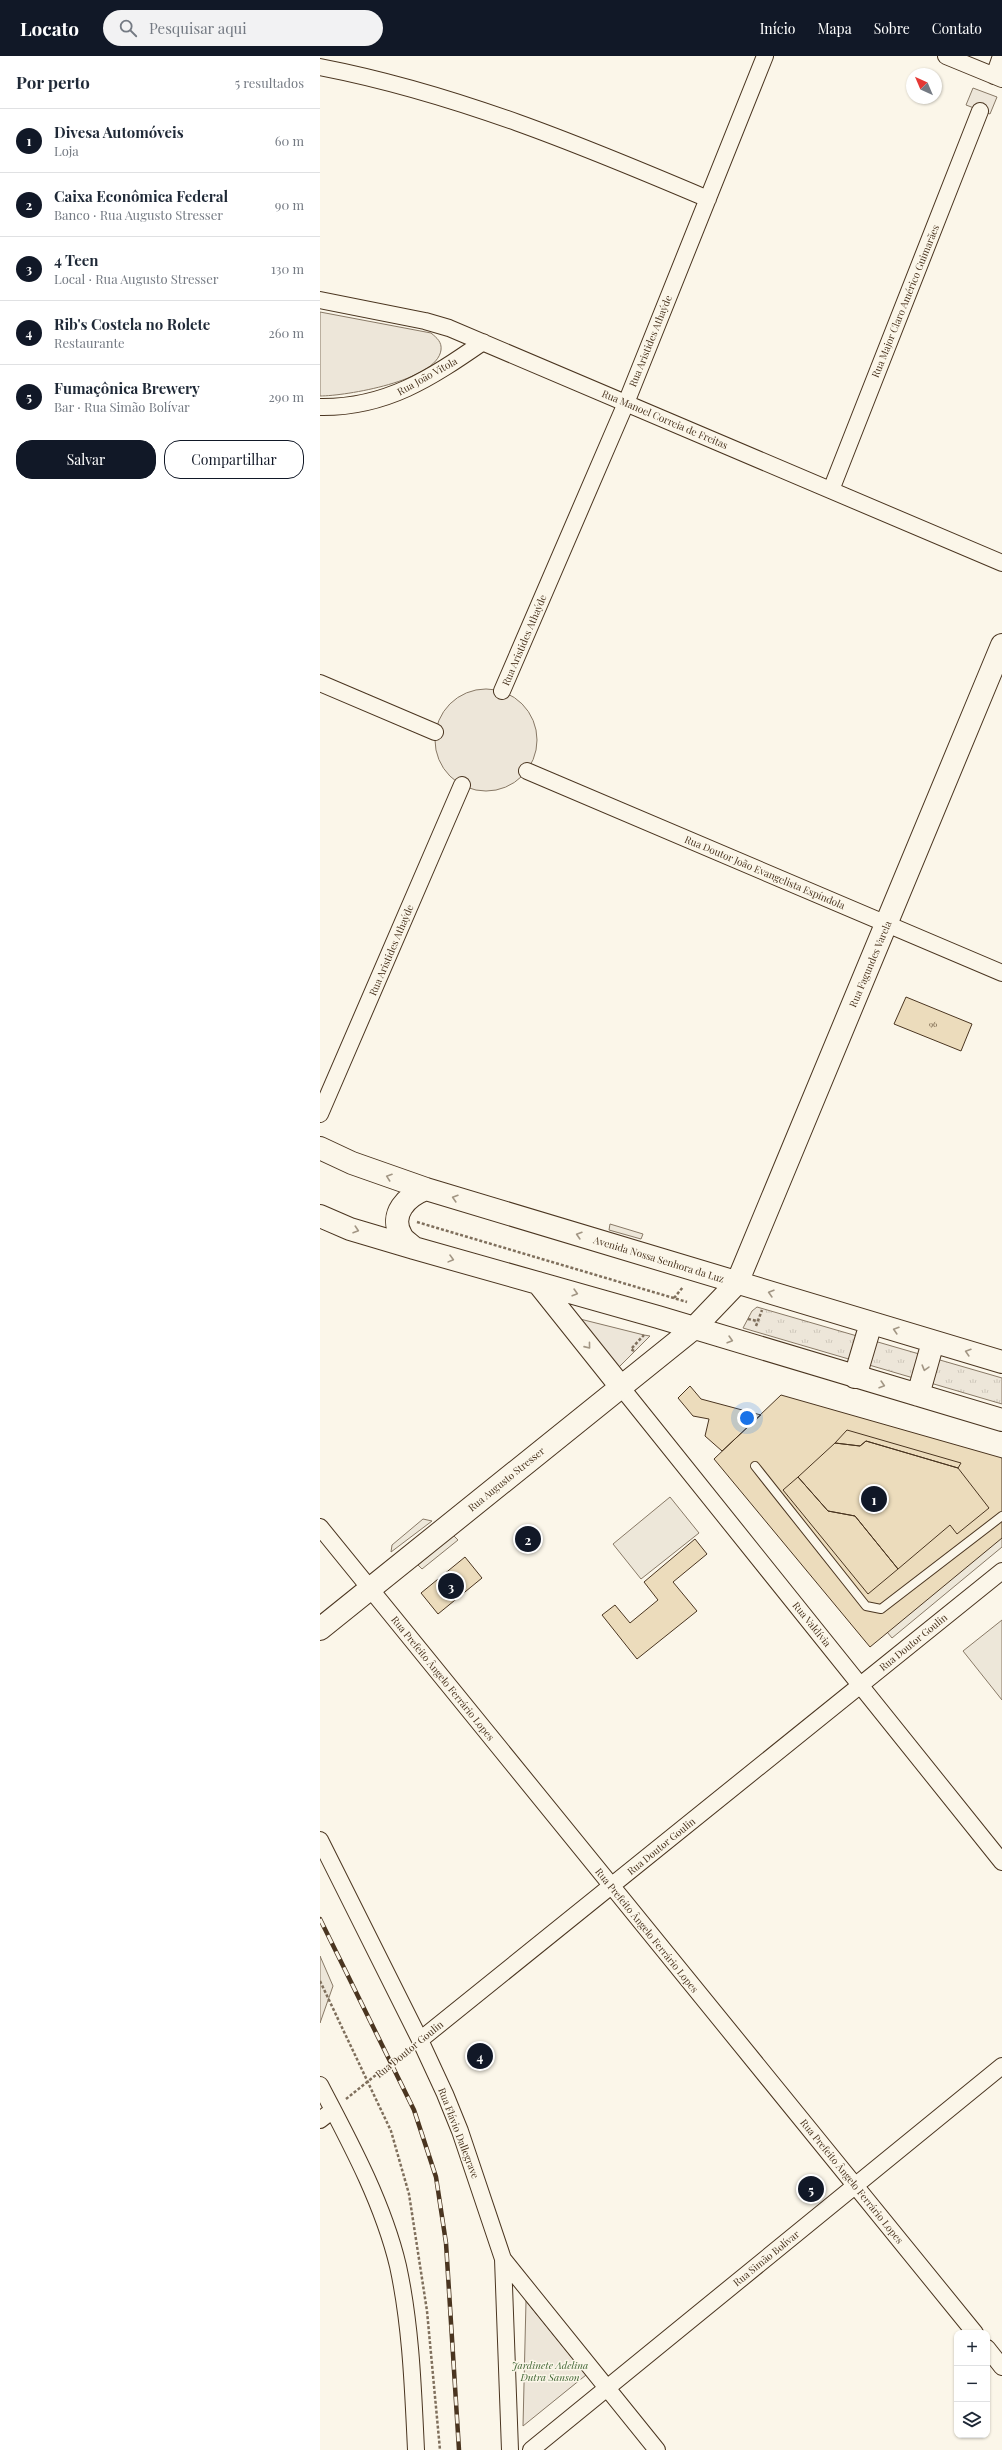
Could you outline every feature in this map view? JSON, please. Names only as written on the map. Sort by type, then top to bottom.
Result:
[{"type":"main road","name":"Rua Fagundes Varela","points":[[737,1283],[1002,645]]},
{"type":"main road","name":"Avenida Nossa Senhora da Luz","points":[[320,1148],[352,1164],[426,1189],[1002,1362]]},
{"type":"main road","points":[[414,1248],[401,1236],[397,1226],[398,1216],[403,1204],[412,1194],[426,1189]]},
{"type":"main road","points":[[320,1216],[350,1228],[414,1248],[538,1282],[1002,1420]]},
{"type":"main road","points":[[538,1282],[621,1387]]},
{"type":"main road","name":"Rua Augusto Stresser","points":[[320,1629],[693,1329],[737,1283]]},
{"type":"main road","points":[[856,1377],[871,1323]]},
{"type":"main road","points":[[918,1395],[933,1342]]},
{"type":"street","name":"Rua Aristides Athaýde","points":[[502,691],[626,403],[765,56]]},
{"type":"street","points":[[946,56],[998,78],[1001,56]]},
{"type":"street","points":[[320,67],[405,86],[486,110],[708,199]]},
{"type":"street","name":"Rua Major Claro Américo Guimarães","points":[[830,490],[980,112]]},
{"type":"street","name":"Rua Manoel Correia de Freitas","points":[[320,300],[437,324],[484,342],[1002,562]]},
{"type":"street","name":"Rua João Vitola","points":[[320,407],[354,404],[381,399],[404,391],[440,371],[484,342]]},
{"type":"street","points":[[320,683],[435,732]]},
{"type":"street","name":"Rua Doutor João Evangelista Espíndola","points":[[527,771],[1002,973]]},
{"type":"street","name":"Rua Aristides Athaýde","points":[[320,1114],[462,785]]},
{"type":"street","name":"Rua Valdívia","points":[[621,1387],[1002,1862]]},
{"type":"street","name":"Rua Prefeito Ângelo Ferrário Lopes","points":[[320,1527],[973,2330]]},
{"type":"street","name":"Rua Doutor Goulin","points":[[420,2040],[1002,1571]]},
{"type":"street","name":"Rua Flávio Dallegrave","points":[[320,1840],[420,2040],[460,2131],[503,2259],[510,2450]]},
{"type":"street","name":"Rua Simão Bolívar","points":[[531,2450],[1002,2066]]},
{"type":"street","points":[[320,2085],[367,2182],[386,2230],[397,2265],[411,2353],[416,2450]]},
{"type":"street","points":[[320,2120],[333,2110]]},
{"type":"street","points":[[503,2259],[657,2450]]},
{"type":"street","points":[[990,2352],[1002,2366]]},
{"type":"lane","points":[[754,1466],[866,1606],[881,1609],[1002,1516]]},
{"type":"path","points":[[414,1221],[687,1302]]},
{"type":"path","points":[[670,1302],[683,1287]]},
{"type":"path","points":[[754,1332],[762,1308]]},
{"type":"path","points":[[748,1319],[757,1321]]},
{"type":"path","points":[[635,1351],[631,1349],[644,1335]]},
{"type":"path","name":"Rua Doutor Goulin","points":[[333,2110],[420,2040]]},
{"type":"green space","points":[[973,88],[997,97],[990,114],[966,105]]},
{"type":"green space","points":[[320,312],[431,333],[440,342],[441,350],[436,361],[424,370],[408,378],[368,390],[320,396]]},
{"type":"green space","points":[[486,689],[505,693],[522,704],[533,721],[537,740],[533,759],[522,776],[505,787],[486,791],[467,787],[450,776],[439,759],[435,740],[439,721],[450,704],[467,693]]},
{"type":"green space","points":[[757,1307],[1002,1378],[1002,1404],[743,1328],[752,1311]]},
{"type":"green space","points":[[576,1318],[644,1335],[650,1336],[618,1368]]},
{"type":"green space","points":[[320,1956],[333,1986],[320,2023]]},
{"type":"green space","name":"Jardinete Adelina Dutra Sanson","points":[[526,2301],[586,2375],[523,2426]]},
{"type":"shaded area","points":[[610,1224],[643,1234],[641,1239],[609,1230]]},
{"type":"shaded area","points":[[670,1497],[699,1533],[641,1579],[613,1544]]},
{"type":"shaded area","points":[[1002,1497],[1002,1547],[892,1638],[869,1610]]},
{"type":"shaded area","points":[[423,1519],[432,1521],[391,1552],[392,1545]]},
{"type":"shaded area","points":[[453,1535],[458,1540],[422,1569],[418,1565]]},
{"type":"shaded area","points":[[1002,1620],[1002,1700],[963,1651]]},
{"type":"building","points":[[906,997],[972,1024],[961,1051],[894,1024]]},
{"type":"building","points":[[690,1386],[701,1399],[761,1415],[722,1451],[705,1436],[709,1419],[693,1416],[678,1398]]},
{"type":"building","points":[[781,1395],[1002,1458],[1002,1538],[870,1647],[714,1459]]},
{"type":"building","points":[[847,1430],[961,1463],[958,1468],[866,1441],[860,1446],[835,1443]]},
{"type":"building","points":[[866,1441],[958,1468],[989,1508],[957,1534],[950,1525],[898,1569],[855,1516],[828,1511],[798,1477],[835,1443],[860,1446]]},
{"type":"building","points":[[798,1477],[828,1511],[855,1516],[898,1569],[868,1594],[783,1490]]},
{"type":"building","points":[[695,1539],[707,1554],[673,1582],[697,1611],[637,1659],[602,1615],[615,1605],[630,1623],[658,1600],[644,1582]]},
{"type":"building","points":[[465,1557],[482,1578],[438,1614],[421,1593]]},
{"type":"railway","points":[[320,1919],[414,2110],[436,2177],[446,2243],[459,2450]]},
{"type":"place","name":"Divesa Automóveis","points":[[874,1499]]},
{"type":"place","name":"Caixa Econômica Federal","points":[[528,1539]]},
{"type":"place","name":"4 Teen","points":[[451,1586]]},
{"type":"place","name":"Rib's Costela no Rolete","points":[[480,2056]]},
{"type":"place","name":"Fumaçônica Brewery","points":[[811,2189]]}]
